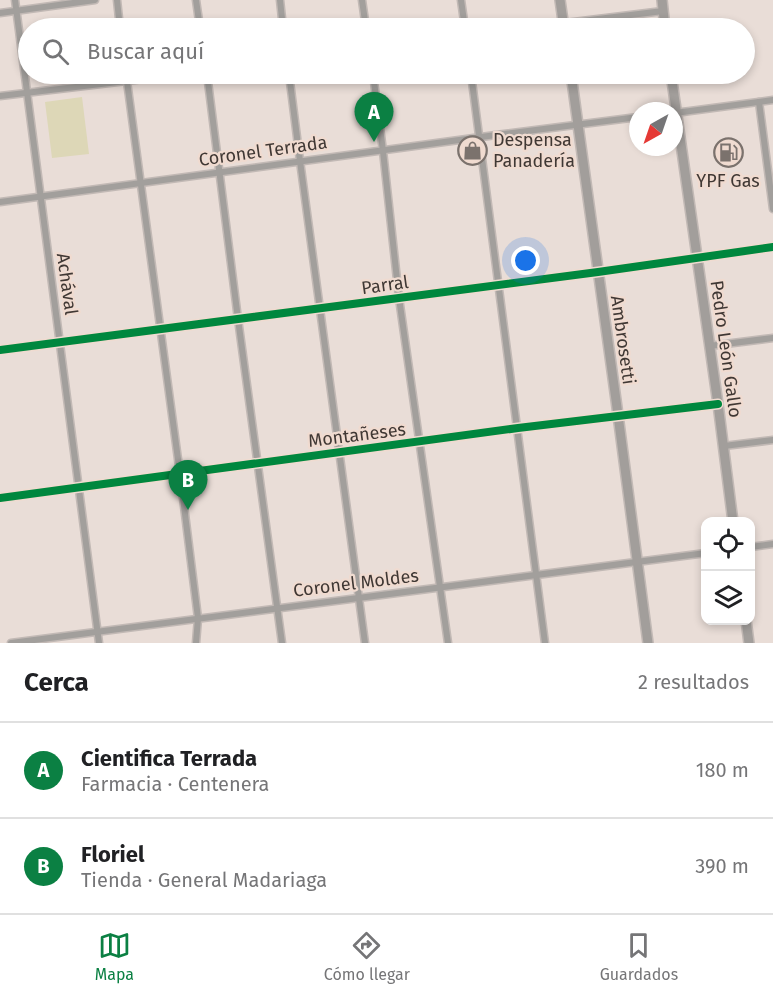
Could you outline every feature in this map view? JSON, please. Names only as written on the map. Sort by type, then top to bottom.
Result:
[{"type":"street","name":"Achával","points":[[15,0],[18,25]]},
{"type":"street","points":[[0,13],[95,0]]},
{"type":"street","points":[[117,0],[119,18]]},
{"type":"street","points":[[196,0],[199,18]]},
{"type":"street","points":[[280,0],[282,18]]},
{"type":"street","points":[[362,0],[365,18]]},
{"type":"street","points":[[461,0],[464,18]]},
{"type":"street","points":[[560,0],[563,18]]},
{"type":"street","points":[[662,0],[664,18]]},
{"type":"street","points":[[614,18],[663,10]]},
{"type":"street","name":"Achával","points":[[26,84],[99,643]]},
{"type":"street","points":[[0,96],[83,84]]},
{"type":"street","points":[[128,84],[198,618],[196,643]]},
{"type":"street","points":[[208,84],[282,643]]},
{"type":"street","points":[[290,84],[365,643]]},
{"type":"street","points":[[374,84],[399,298],[447,643]]},
{"type":"street","points":[[472,84],[545,643]]},
{"type":"street","name":"Ambrosetti","points":[[572,84],[648,643]]},
{"type":"street","name":"Pedro León Gallo","points":[[672,84],[674,102]]},
{"type":"street","points":[[683,112],[773,100]]},
{"type":"street","points":[[759,102],[773,209]]},
{"type":"street","name":"Coronel Terrada","points":[[0,202],[629,118]]},
{"type":"street","name":"Pedro León Gallo","points":[[681,156],[732,517]]},
{"type":"street","name":"Parral","points":[[0,350],[773,247]]},
{"type":"street","points":[[709,346],[773,338]]},
{"type":"street","name":"Montañeses","points":[[0,498],[518,428],[718,404]]},
{"type":"street","points":[[724,446],[773,440]]},
{"type":"street","points":[[755,546],[773,544]]},
{"type":"street","name":"Coronel Moldes","points":[[11,643],[701,553]]},
{"type":"street","points":[[746,625],[748,643]]},
{"type":"shaded area","points":[[82,97],[89,154],[52,158],[45,102]]},
{"type":"cycle path","points":[[0,350],[773,247]]},
{"type":"cycle path","points":[[0,498],[518,428],[718,404]]},
{"type":"place","name":"Cientifica Terrada","points":[[374,142]]},
{"type":"place","name":"Despensa Panadería","points":[[472,150]]},
{"type":"place","name":"YPF Gas","points":[[728,152]]},
{"type":"place","name":"Floriel","points":[[188,510]]}]
